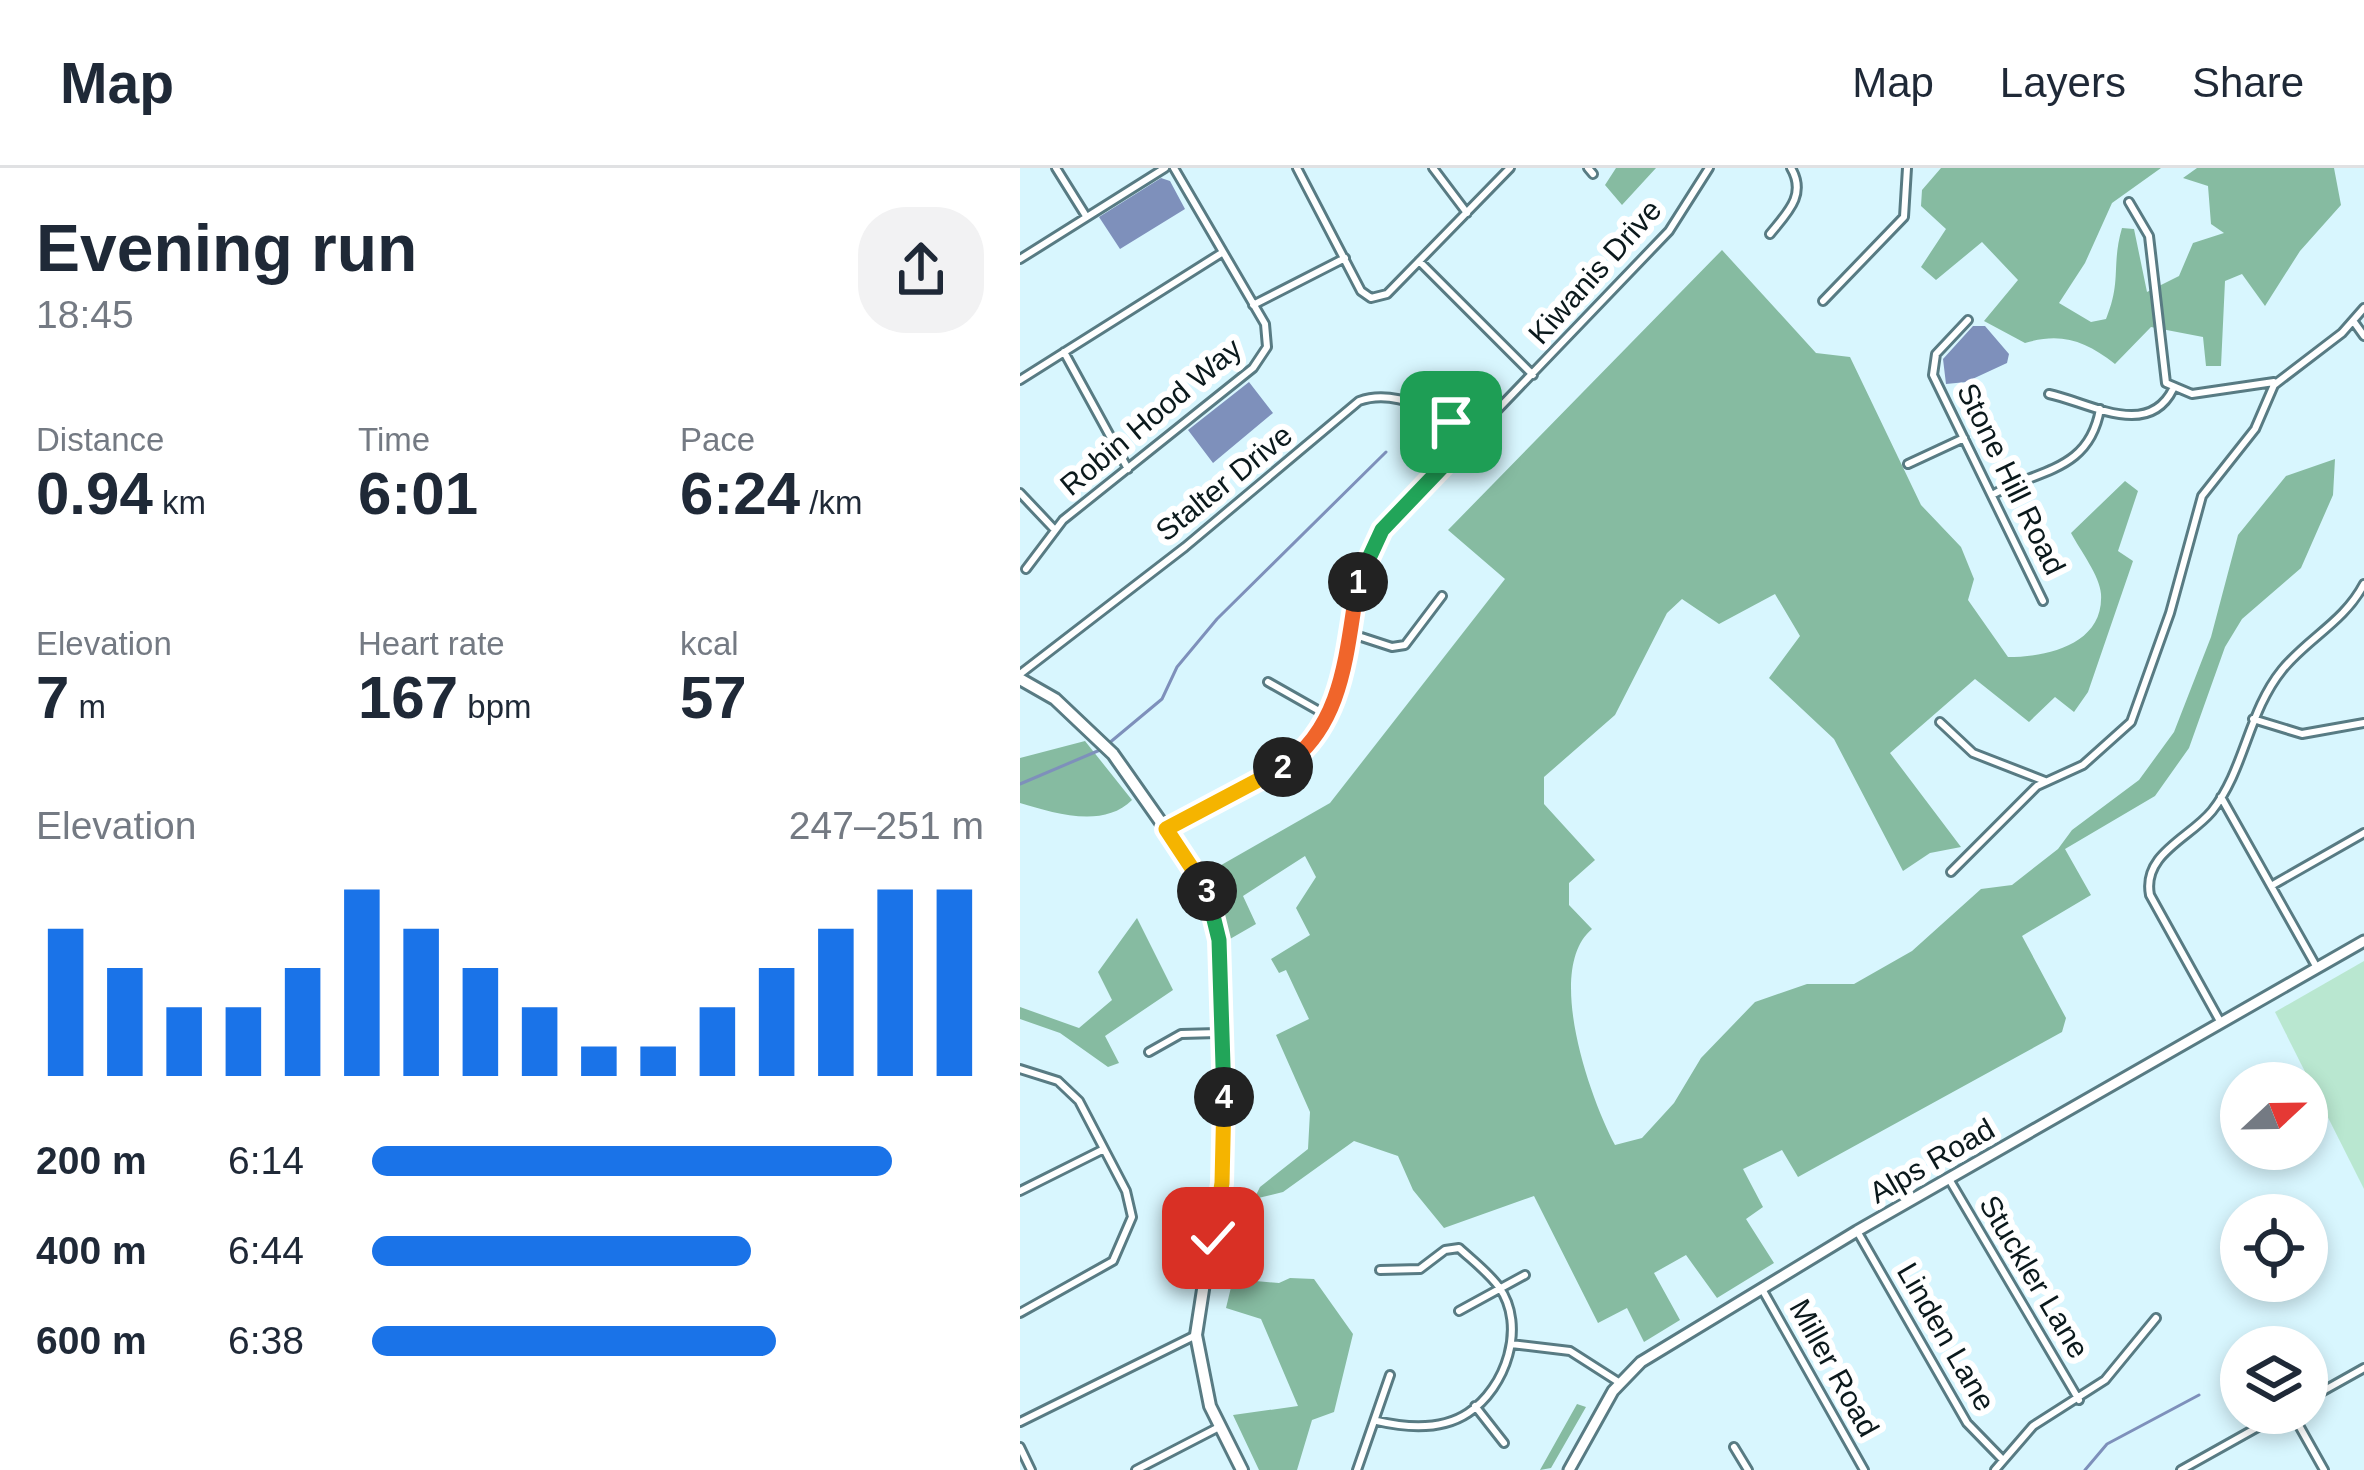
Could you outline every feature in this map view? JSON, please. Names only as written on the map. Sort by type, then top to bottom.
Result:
[{"type":"main road","points":[[1020,677],[1055,699],[1105,744],[1198,875],[1213,911],[1223,1034],[1222,1183],[1196,1335],[1204,1386],[1242,1470]]},
{"type":"main road","name":"Alps Road","points":[[1569,1470],[1620,1383],[1641,1362],[1857,1231],[2364,941]]},
{"type":"street","points":[[1056,168],[1087,217]]},
{"type":"street","points":[[1020,259],[1169,168]]},
{"type":"street","name":"Robin Hood Way","points":[[1026,569],[1054,529],[1259,362],[1268,332],[1169,168]]},
{"type":"street","points":[[1297,168],[1366,297],[1382,296],[1400,281],[1510,168]]},
{"type":"street","points":[[1433,168],[1467,213]]},
{"type":"street","name":"Kiwanis Drive","points":[[1166,829],[1290,762],[1328,716],[1358,582],[1373,544],[1669,231],[1709,168]]},
{"type":"street","points":[[1770,234],[1795,200],[1798,185],[1791,168]]},
{"type":"street","points":[[1823,301],[1904,217],[1907,168]]},
{"type":"street","points":[[2128,202],[2150,236],[2161,374],[2173,389],[2201,394],[2278,381]]},
{"type":"street","points":[[1020,380],[1220,253]]},
{"type":"street","points":[[1253,305],[1345,257]]},
{"type":"street","points":[[1419,261],[1533,375]]},
{"type":"street","points":[[1952,872],[2045,781],[2100,753],[2139,710],[2177,590],[2197,506],[2255,429],[2278,381],[2354,322],[2364,308]]},
{"type":"street","name":"Stone Hill Road","points":[[1968,320],[1941,347],[1932,368],[2043,601]]},
{"type":"street","points":[[2354,322],[2364,336]]},
{"type":"street","points":[[1064,352],[1128,469]]},
{"type":"street","points":[[2049,394],[2100,410],[2147,414],[2161,407],[2173,389]]},
{"type":"street","name":"Stalter Drive","points":[[1020,677],[1359,401],[1392,397],[1449,421],[1468,440]]},
{"type":"street","points":[[1992,495],[2070,464],[2089,442],[2100,410]]},
{"type":"street","points":[[1908,464],[1964,437]]},
{"type":"street","points":[[1020,493],[1054,529]]},
{"type":"street","points":[[2222,1024],[2148,885],[2156,861],[2198,826],[2221,796],[2253,718],[2285,666],[2339,619],[2364,584]]},
{"type":"street","points":[[1349,633],[1392,647],[1405,645],[1442,596]]},
{"type":"street","points":[[1268,682],[1328,716]]},
{"type":"street","points":[[2253,718],[2302,734],[2364,723]]},
{"type":"street","points":[[1940,722],[1973,753],[2045,781]]},
{"type":"street","points":[[2221,796],[2317,969]]},
{"type":"street","points":[[2271,886],[2364,833]]},
{"type":"street","points":[[1149,1052],[1181,1034],[1223,1034]]},
{"type":"street","points":[[1020,1069],[1048,1076],[1072,1093],[1131,1207],[1122,1248],[1106,1267],[1020,1313]]},
{"type":"street","points":[[1020,1191],[1104,1149]]},
{"type":"street","name":"Stuckler Lane","points":[[1949,1179],[2079,1400]]},
{"type":"street","name":"Linden Lane","points":[[1857,1231],[1967,1423],[2003,1460]]},
{"type":"street","points":[[1377,1420],[1418,1428],[1445,1423],[1475,1406],[1504,1371],[1511,1320],[1500,1289],[1459,1248],[1445,1250],[1420,1269],[1380,1270]]},
{"type":"street","points":[[1459,1311],[1526,1275]]},
{"type":"street","name":"Miller Road","points":[[1762,1289],[1864,1470]]},
{"type":"street","points":[[1996,1470],[2033,1426],[2105,1380],[2156,1318]]},
{"type":"street","points":[[1020,1422],[1196,1335]]},
{"type":"street","points":[[1510,1344],[1570,1351],[1620,1383]]},
{"type":"street","points":[[2328,1388],[2364,1368]]},
{"type":"street","points":[[1357,1470],[1390,1375]]},
{"type":"street","points":[[1475,1406],[1504,1443]]},
{"type":"street","points":[[1136,1470],[1221,1426]]},
{"type":"street","points":[[2186,1469],[2249,1434]]},
{"type":"street","points":[[2301,1434],[2324,1470]]},
{"type":"street","points":[[1020,1447],[1031,1470]]},
{"type":"street","points":[[1734,1447],[1748,1470]]},
{"type":"green space","points":[[1616,168],[1656,168],[1622,205],[1605,185]]},
{"type":"green space","points":[[1941,168],[2161,168],[2112,203],[2085,263],[2059,303],[2091,322],[2106,319],[2111,305],[2122,228],[2134,229],[2147,292],[2179,276],[2193,243],[2224,233],[2211,224],[2208,186],[2183,178],[2197,168],[2334,168],[2341,205],[2300,251],[2265,306],[2242,274],[2225,281],[2221,366],[2206,366],[2203,337],[2151,327],[2115,364],[2073,341],[2050,338],[2025,343],[1984,321],[2018,280],[1982,242],[1936,280],[1921,267],[1946,229],[1921,206],[1922,190]]},
{"type":"green space","points":[[1722,250],[1816,353],[1850,357],[1921,505],[1961,547],[1974,579],[1968,600],[2008,657],[2055,651],[2093,625],[2100,587],[2071,533],[2125,481],[2138,491],[2118,551],[2133,561],[2088,692],[2074,712],[2055,697],[2029,722],[1975,679],[1890,753],[1961,847],[1930,853],[1903,871],[1834,739],[1769,678],[1800,636],[1775,594],[1719,624],[1682,599],[1667,613],[1615,715],[1544,777],[1544,804],[1595,860],[1569,883],[1569,905],[1592,929],[1578,948],[1572,1003],[1584,1067],[1615,1145],[1642,1138],[1674,1103],[1701,1058],[1755,1002],[1807,984],[1854,984],[1912,951],[1981,889],[2012,885],[2058,849],[2072,830],[2139,780],[2174,732],[2211,637],[2238,535],[2286,476],[2335,459],[2333,495],[2301,568],[2242,619],[2225,647],[2189,748],[2155,796],[2065,849],[2091,895],[2022,936],[2066,1018],[2062,1032],[1798,1177],[1782,1150],[1743,1169],[1763,1207],[1746,1219],[1774,1263],[1717,1298],[1686,1255],[1654,1273],[1680,1320],[1644,1342],[1627,1308],[1598,1323],[1534,1196],[1444,1228],[1413,1190],[1398,1156],[1354,1141],[1283,1192],[1254,1199],[1260,1187],[1308,1149],[1310,1112],[1276,1035],[1309,1019],[1286,970],[1279,973],[1271,959],[1310,935],[1296,908],[1316,877],[1305,856],[1243,896],[1256,924],[1230,939],[1209,872],[1330,803],[1505,579],[1448,530]]},
{"type":"green space","points":[[1085,741],[1132,800],[1120,809],[1093,816],[1020,803],[1020,758]]},
{"type":"green space","points":[[1137,918],[1173,990],[1105,1036],[1119,1063],[1108,1067],[1060,1033],[1020,1019],[1020,1007],[1079,1028],[1112,1000],[1098,972]]},
{"type":"green space","points":[[2364,961],[2364,1189],[2328,1117],[2328,1062],[2300,1062],[2275,1012]]},
{"type":"green space","points":[[1290,1278],[1314,1279],[1353,1334],[1334,1412],[1312,1420],[1297,1470],[1259,1470],[1233,1415],[1298,1406],[1261,1319],[1226,1308],[1233,1279],[1279,1283]]},
{"type":"green space","points":[[1577,1404],[1586,1407],[1551,1468],[1540,1470]]},
{"type":"water","points":[[1161,178],[1170,181],[1185,209],[1120,249],[1099,217]]},
{"type":"water","points":[[1973,326],[1985,326],[2009,354],[2007,363],[1966,382],[1946,384],[1943,359]]},
{"type":"water","points":[[1249,382],[1273,413],[1213,463],[1188,430]]},
{"type":"waterway","points":[[1108,744],[1162,699],[1177,667],[1217,619],[1386,452]]},
{"type":"waterway","points":[[1020,784],[1100,750]]},
{"type":"waterway","points":[[2085,1470],[2107,1444],[2199,1395]]},
{"type":"route","points":[[1213,1238],[1223,1160],[1219,940],[1207,891],[1166,829],[1277,770],[1320,731],[1337,693],[1366,558],[1392,517],[1468,440],[1451,422]]}]
